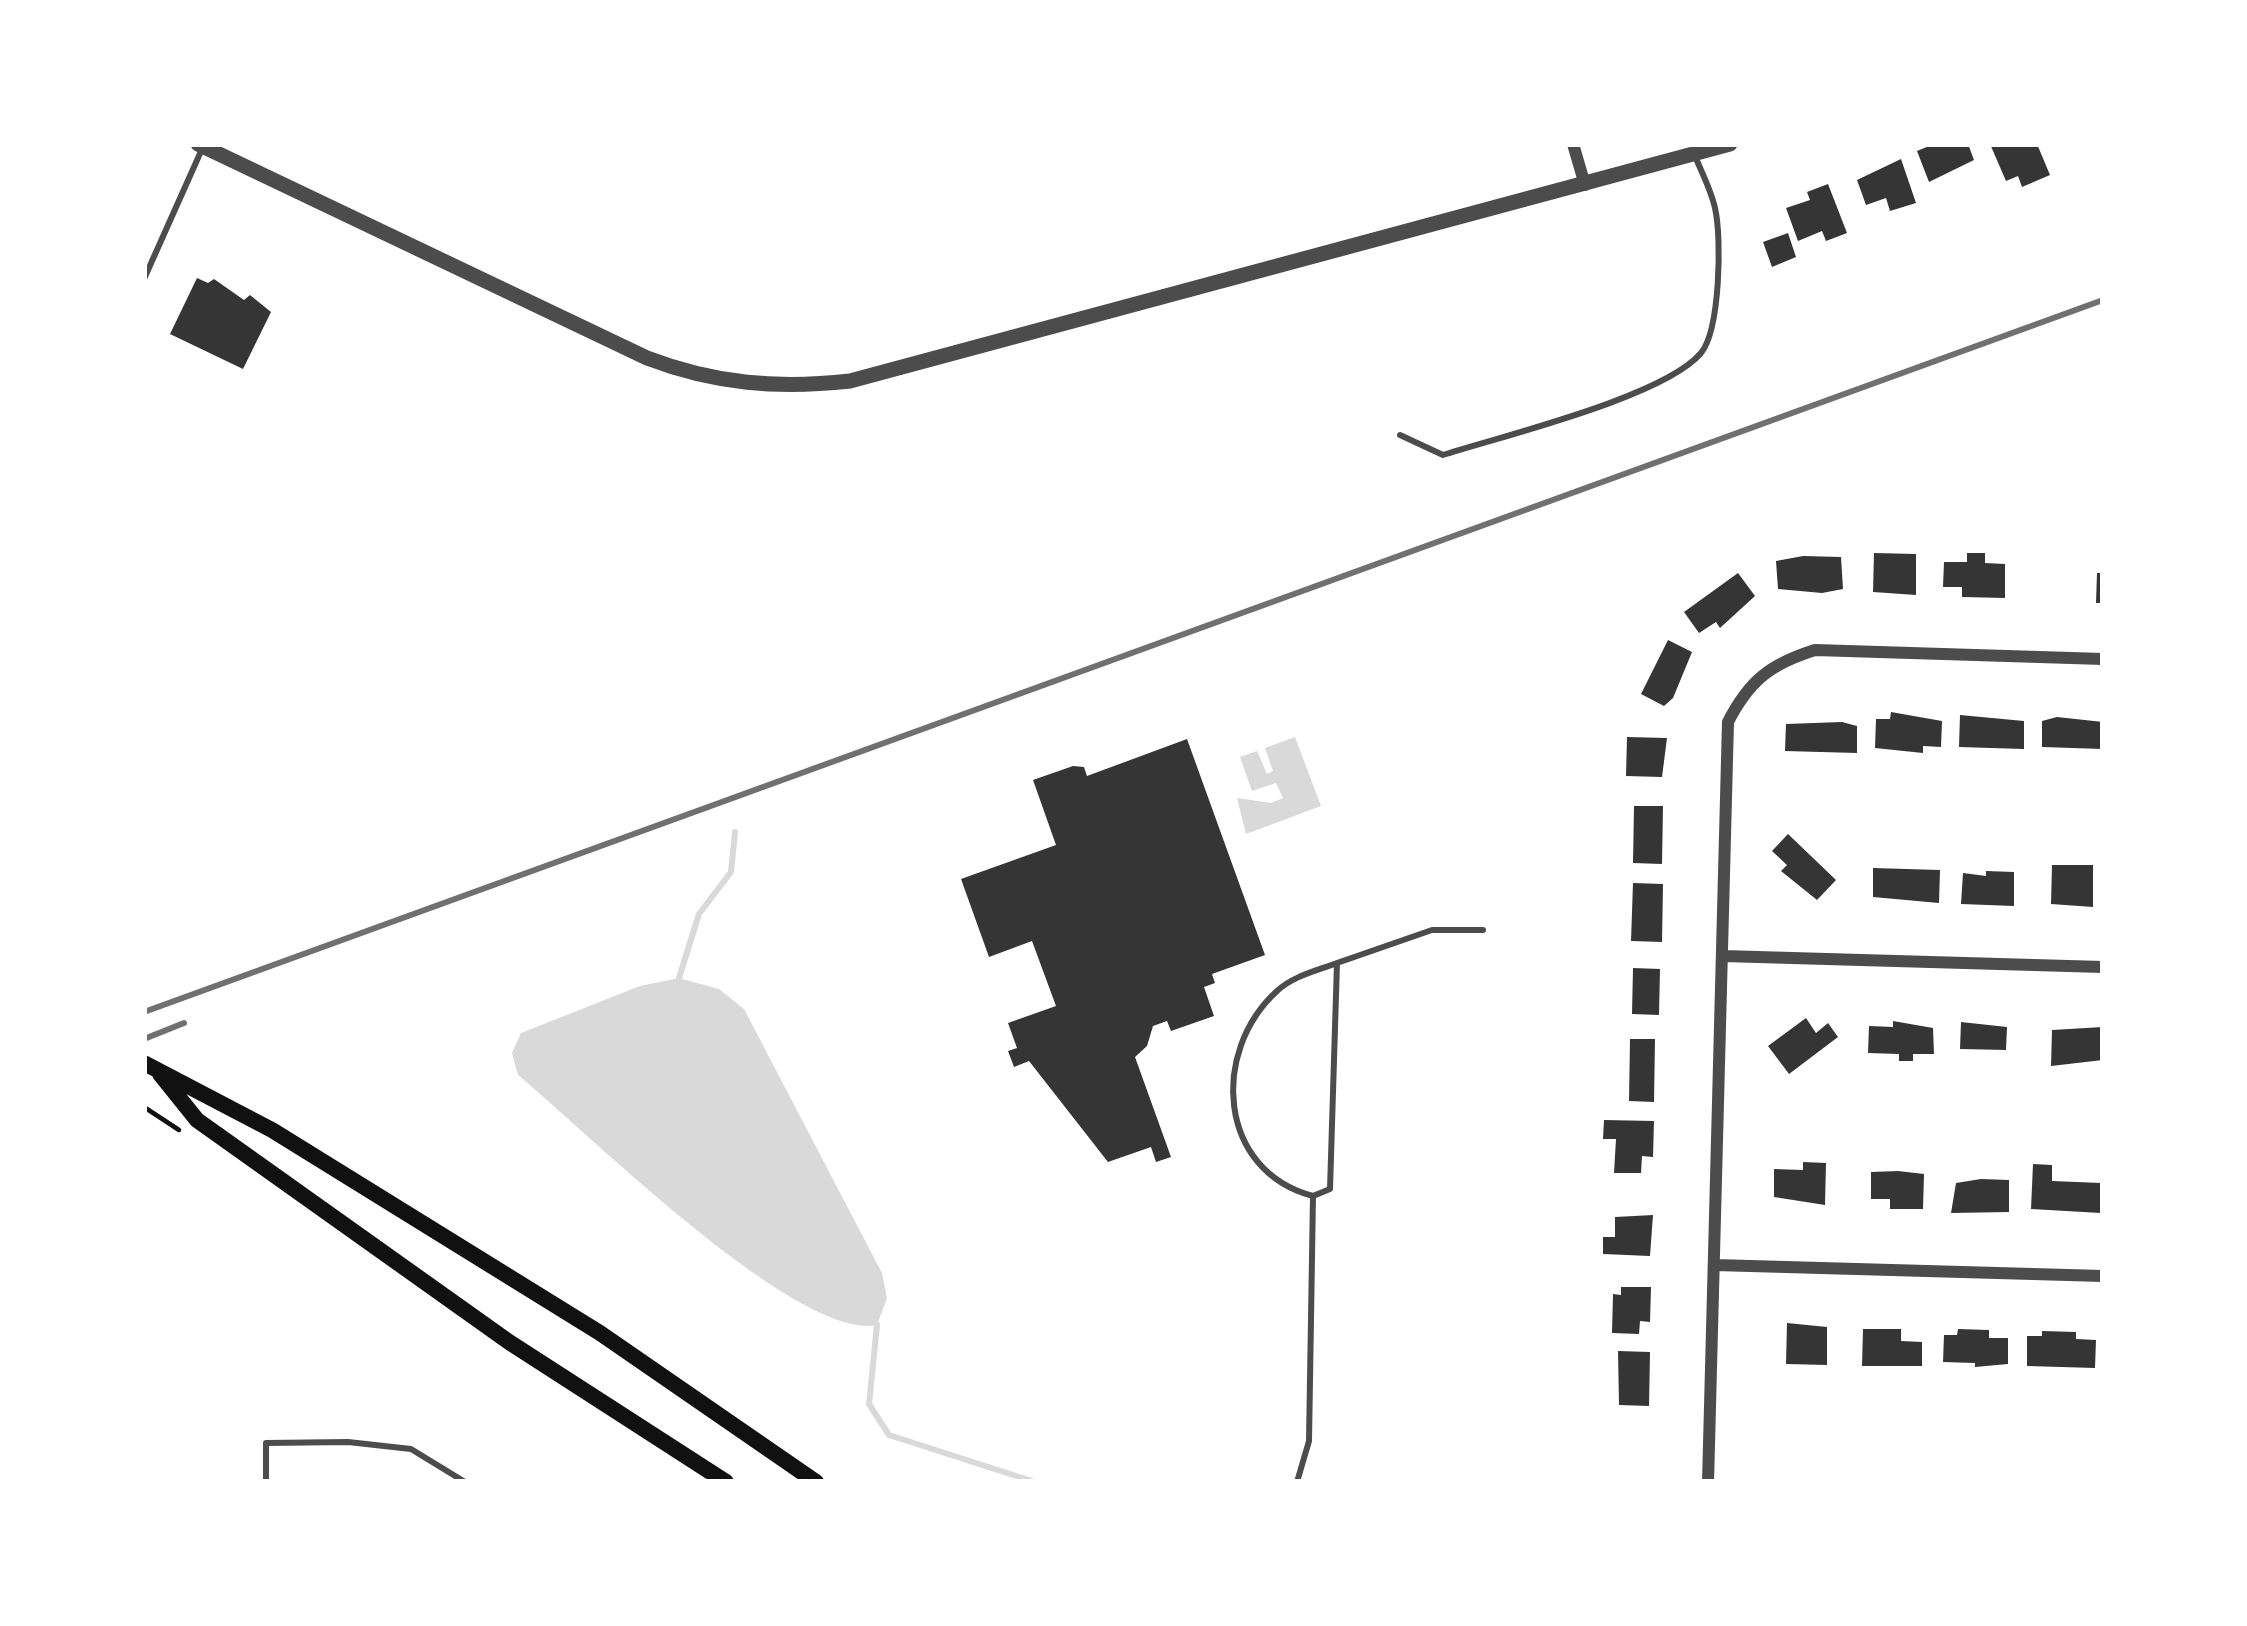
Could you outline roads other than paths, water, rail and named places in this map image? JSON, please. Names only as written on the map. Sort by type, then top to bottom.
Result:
[{"type":"main road","points":[[152,1068],[197,1120],[509,1342],[726,1482]]},
{"type":"main road","points":[[152,1068],[232,1106],[581,1321],[816,1482]]},
{"type":"street","points":[[1574,144],[1585,185]]},
{"type":"street","points":[[201,145],[647,358],[694,376],[778,386],[850,381],[1730,144]]},
{"type":"street","points":[[1708,1482],[1728,722],[1746,687],[1777,662],[1815,650],[2103,659]]},
{"type":"street","points":[[1724,956],[2103,967]]},
{"type":"street","points":[[1715,1265],[2103,1276]]},
{"type":"lane","points":[[144,279],[201,145]]},
{"type":"lane","points":[[1400,435],[1443,455],[1661,382],[1698,357],[1709,340],[1717,264],[1715,210],[1695,156]]},
{"type":"lane","points":[[1336,963],[1330,1190],[1313,1196],[1270,1179],[1250,1154],[1230,1081],[1234,1060],[1272,995],[1288,981],[1336,963],[1432,930],[1483,930]]},
{"type":"lane","points":[[1297,1482],[1309,1441],[1313,1196]]},
{"type":"lane","points":[[266,1482],[266,1443],[348,1442],[410,1449],[465,1482]]},
{"type":"waterway","points":[[679,978],[699,914],[731,872],[735,832]]},
{"type":"waterway","points":[[877,1325],[869,1404],[889,1435],[1035,1482]]},
{"type":"railway","points":[[144,1012],[2103,300]]},
{"type":"railway","points":[[144,1039],[184,1023]]}]
